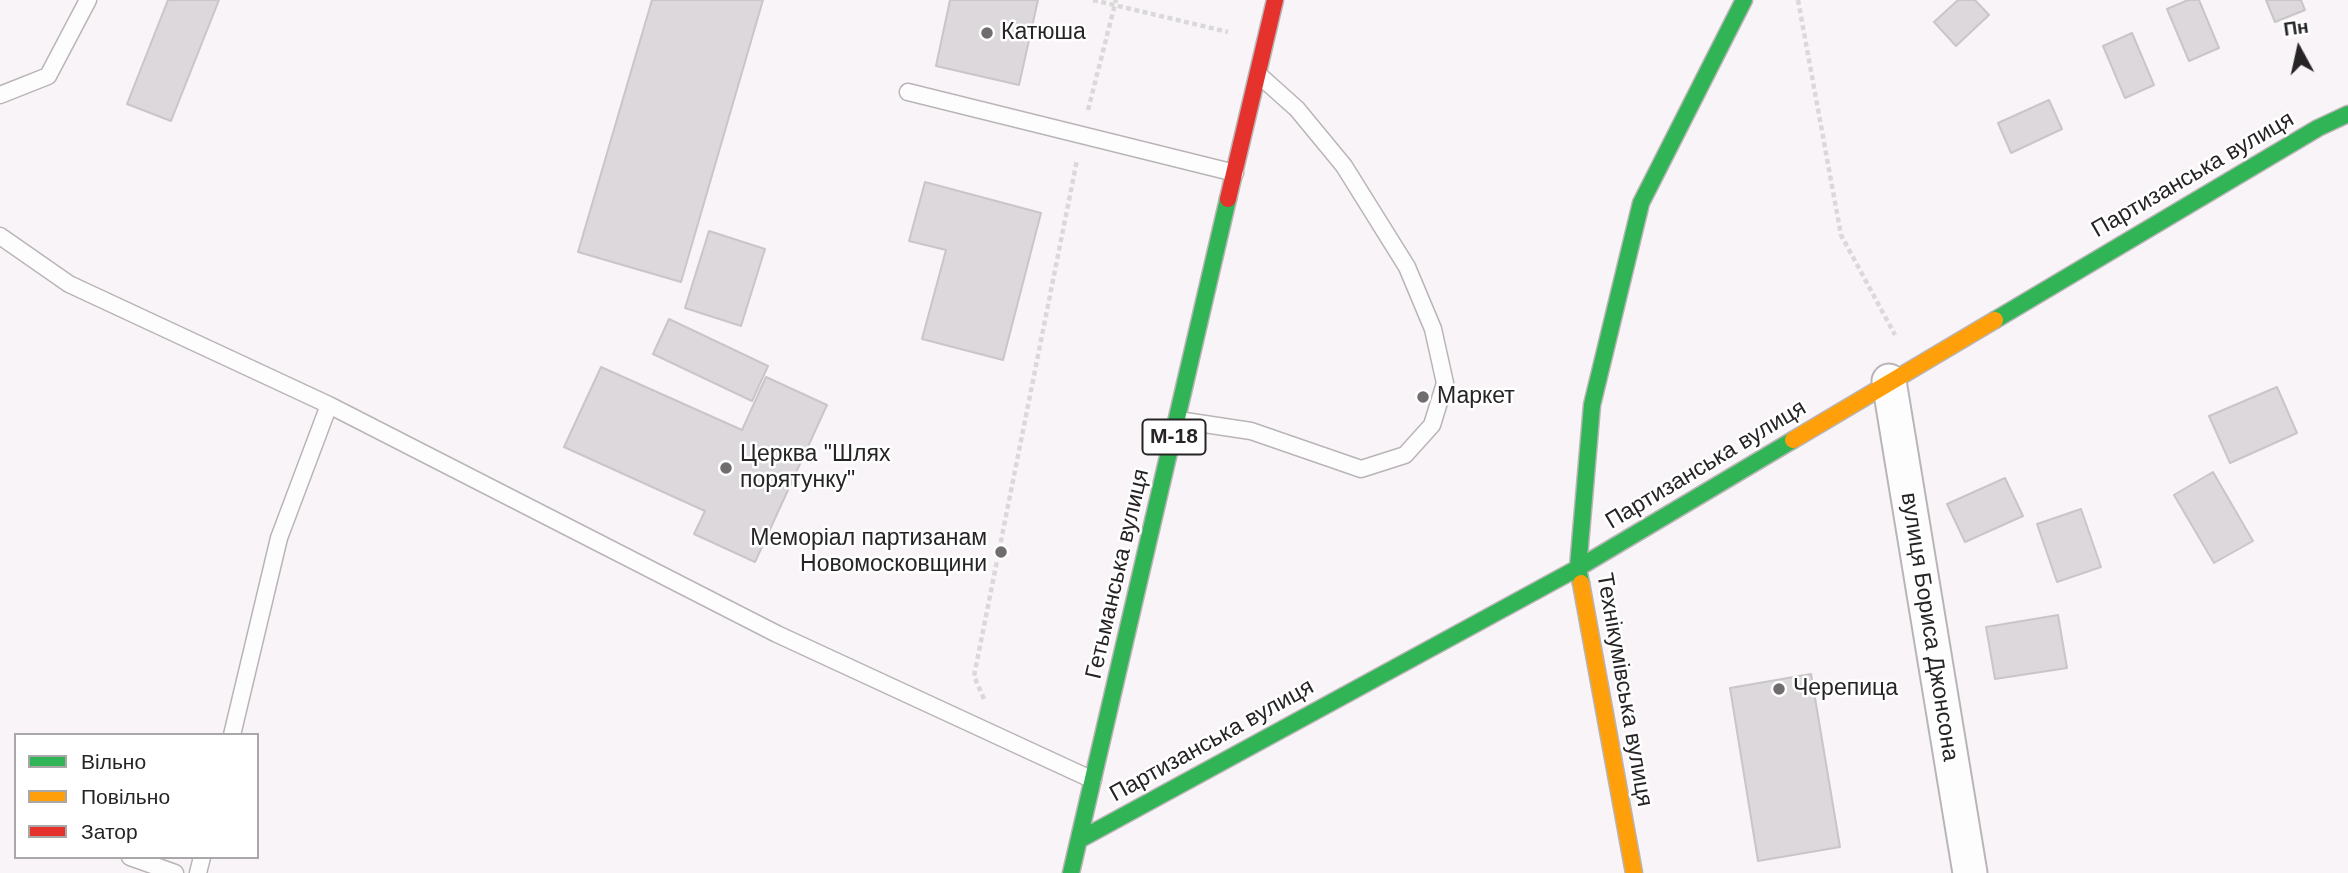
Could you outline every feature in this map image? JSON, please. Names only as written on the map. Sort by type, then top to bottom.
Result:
[{"type":"main road","name":"Гетьманська вулиця","points":[[1071,873],[1275,0]]},
{"type":"main road","name":"Технікумівська вулиця","points":[[1634,873],[1578,568],[1592,405],[1641,203],[1744,0]]},
{"type":"main road","name":"Партизанська вулиця","points":[[1079,840],[1578,568],[1900,374],[2318,128],[2348,114]]},
{"type":"street","name":"вулиця Бориса Джонсона","points":[[1900,374],[1970,873]]},
{"type":"lane","points":[[0,95],[48,76],[88,0]]},
{"type":"lane","points":[[1178,420],[1251,431],[1361,469],[1405,456],[1432,425],[1445,383],[1433,329],[1407,267],[1344,166],[1297,109],[1258,74]]},
{"type":"lane","points":[[908,92],[1236,173]]},
{"type":"lane","points":[[0,236],[69,284],[328,405],[776,634],[1003,741],[1093,780]]},
{"type":"lane","points":[[232,733],[279,538],[328,405]]},
{"type":"lane","points":[[136,859],[175,873]]},
{"type":"path","points":[[1093,0],[1116,3],[1266,40]]},
{"type":"path","points":[[1798,0],[1841,235],[1900,374]]},
{"type":"path","points":[[1003,741],[974,676],[1082,137],[1116,3]]},
{"type":"building","points":[[168,0],[219,0],[171,121],[127,104]]},
{"type":"building","points":[[652,0],[763,0],[681,282],[578,252]]},
{"type":"building","name":"Катюша","points":[[950,0],[1038,0],[1019,85],[936,66]]},
{"type":"building","points":[[1958,0],[1975,0],[1989,15],[1956,46],[1934,22]]},
{"type":"building","points":[[2188,0],[2199,0],[2219,48],[2189,61],[2167,9]]},
{"type":"building","points":[[2266,0],[2301,0],[2305,10],[2275,22]]},
{"type":"building","points":[[2132,33],[2154,85],[2125,98],[2103,46]]},
{"type":"building","points":[[2049,100],[2062,129],[2011,153],[1998,123]]},
{"type":"building","points":[[925,182],[1041,213],[1003,360],[922,339],[946,250],[909,241]]},
{"type":"building","points":[[709,231],[765,249],[741,326],[685,308]]},
{"type":"building","points":[[669,319],[768,366],[752,401],[653,354]]},
{"type":"building","points":[[601,367],[742,430],[766,377],[827,405],[755,562],[694,534],[705,511],[564,447]]},
{"type":"building","points":[[2277,387],[2297,433],[2230,463],[2209,416]]},
{"type":"building","points":[[2213,472],[2253,541],[2214,563],[2174,495]]},
{"type":"building","points":[[2005,478],[2023,516],[1965,542],[1947,504]]},
{"type":"building","points":[[2081,509],[2101,567],[2057,582],[2037,524]]},
{"type":"building","points":[[2058,615],[2067,668],[1995,679],[1986,627]]},
{"type":"building","points":[[1811,674],[1840,847],[1758,861],[1730,688]]},
{"type":"traffic: fast","points":[[1581,583],[1578,568],[1592,405],[1641,203],[1744,0]]},
{"type":"traffic: fast","points":[[1995,320],[2318,128],[2348,114]]},
{"type":"traffic: fast","points":[[1071,873],[1228,199]]},
{"type":"traffic: fast","points":[[1079,840],[1578,568],[1793,440]]},
{"type":"traffic: slow","points":[[1793,440],[1995,320]]},
{"type":"traffic: slow","points":[[1581,583],[1634,873]]},
{"type":"traffic: jam","points":[[1228,199],[1275,0]]},
{"type":"place","name":"Катюша","points":[[987,33]]},
{"type":"place","name":"Маркет","points":[[1423,397]]},
{"type":"place","name":"Церква \"Шлях порятунку\"","points":[[726,468]]},
{"type":"place","name":"Меморіал партизанам Новомосковщини","points":[[1001,552]]},
{"type":"place","name":"Черепица","points":[[1779,689]]}]
